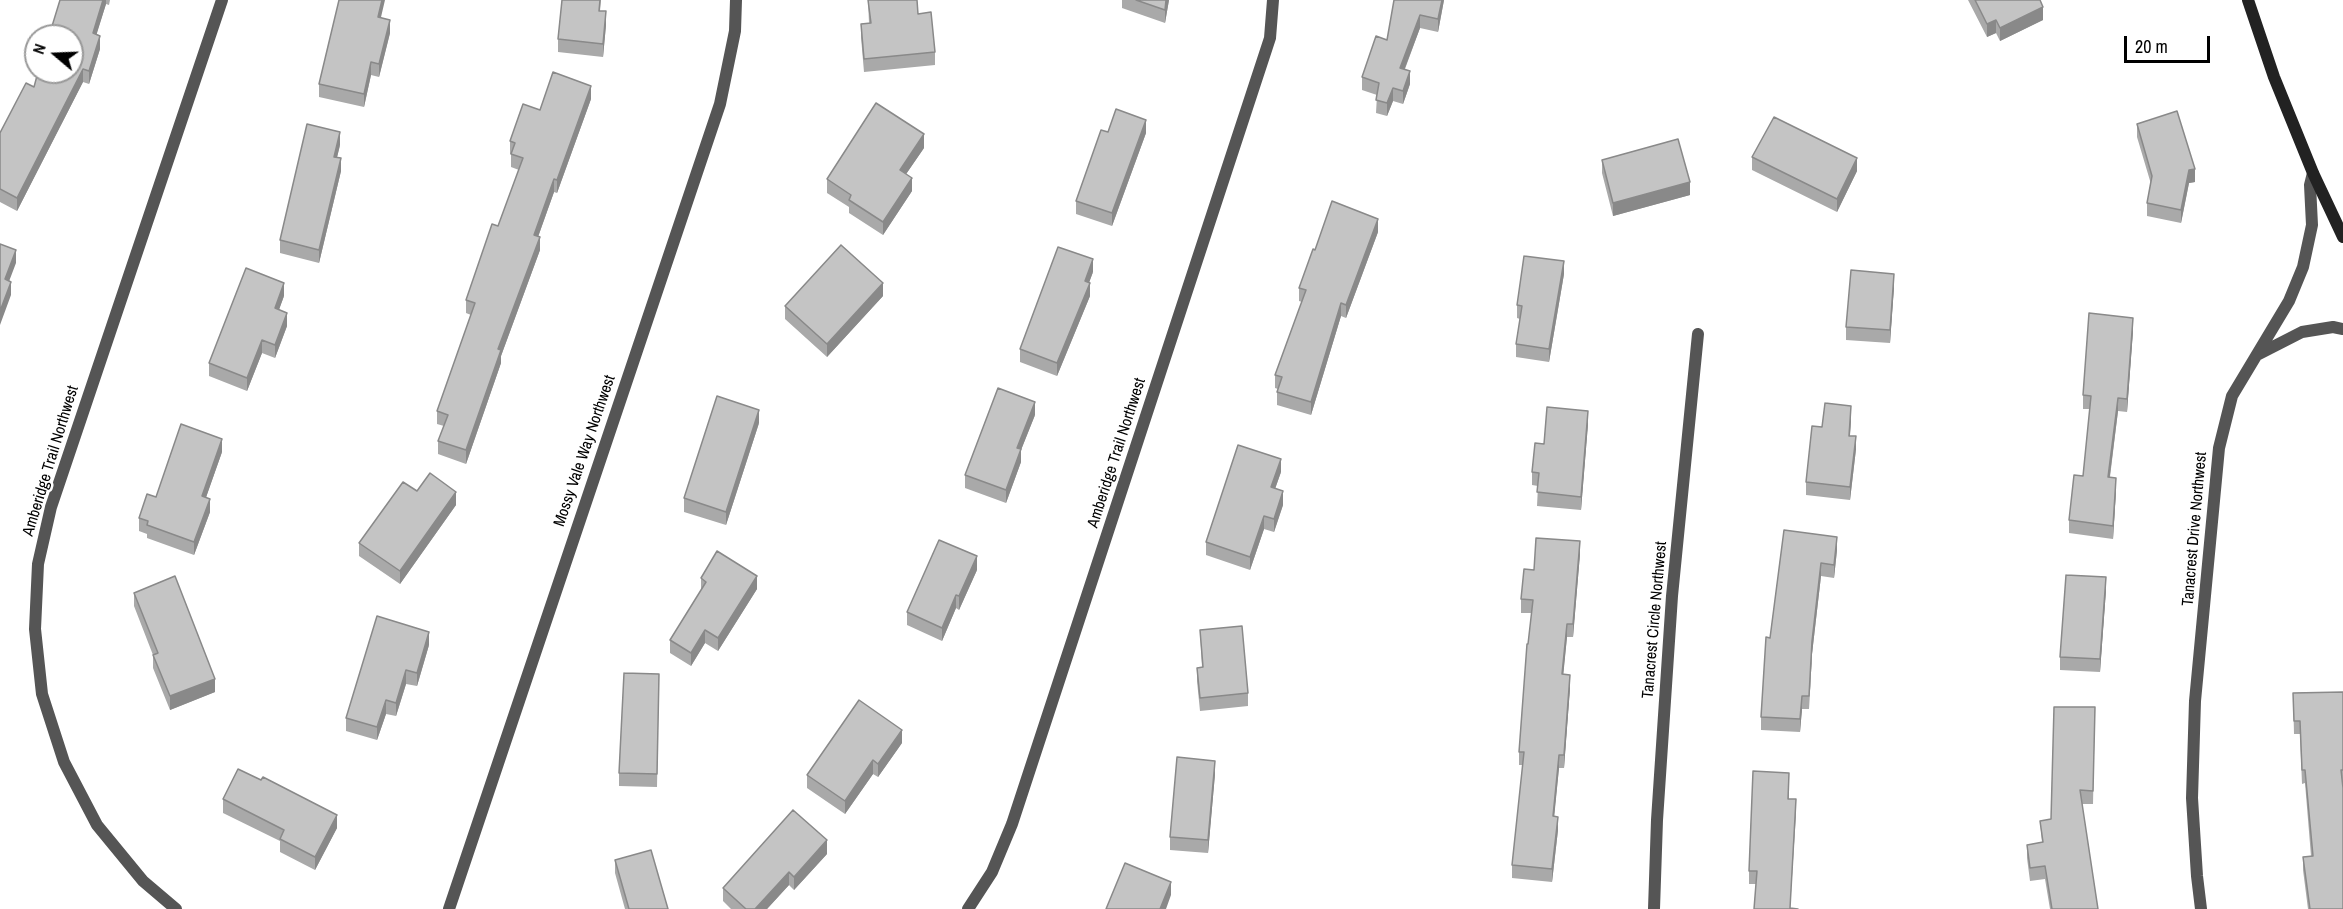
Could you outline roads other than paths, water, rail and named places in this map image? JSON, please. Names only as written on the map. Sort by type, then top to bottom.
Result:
[{"type":"street","name":"Amberidge Trail Northwest","points":[[176,909],[143,881],[97,825],[64,762],[42,694],[34,629],[38,564],[51,507],[222,0]]},
{"type":"street","name":"Mossy Vale Way Northwest","points":[[449,909],[720,104],[735,31],[736,0]]},
{"type":"street","name":"Amberidge Trail Northwest","points":[[968,909],[992,872],[1012,824],[1270,38],[1273,0]]},
{"type":"street","points":[[2248,0],[2274,77],[2313,173],[2343,237]]},
{"type":"street","name":"Tanacrest Drive Northwest","points":[[2201,909],[2193,798],[2195,712],[2219,448],[2232,396],[2289,301],[2303,267],[2312,225],[2310,185],[2313,173]]},
{"type":"street","points":[[2256,356],[2302,332],[2333,327],[2343,329]]},
{"type":"street","name":"Tanacrest Circle Northwest","points":[[1654,909],[1657,819],[1672,596],[1698,334]]}]
